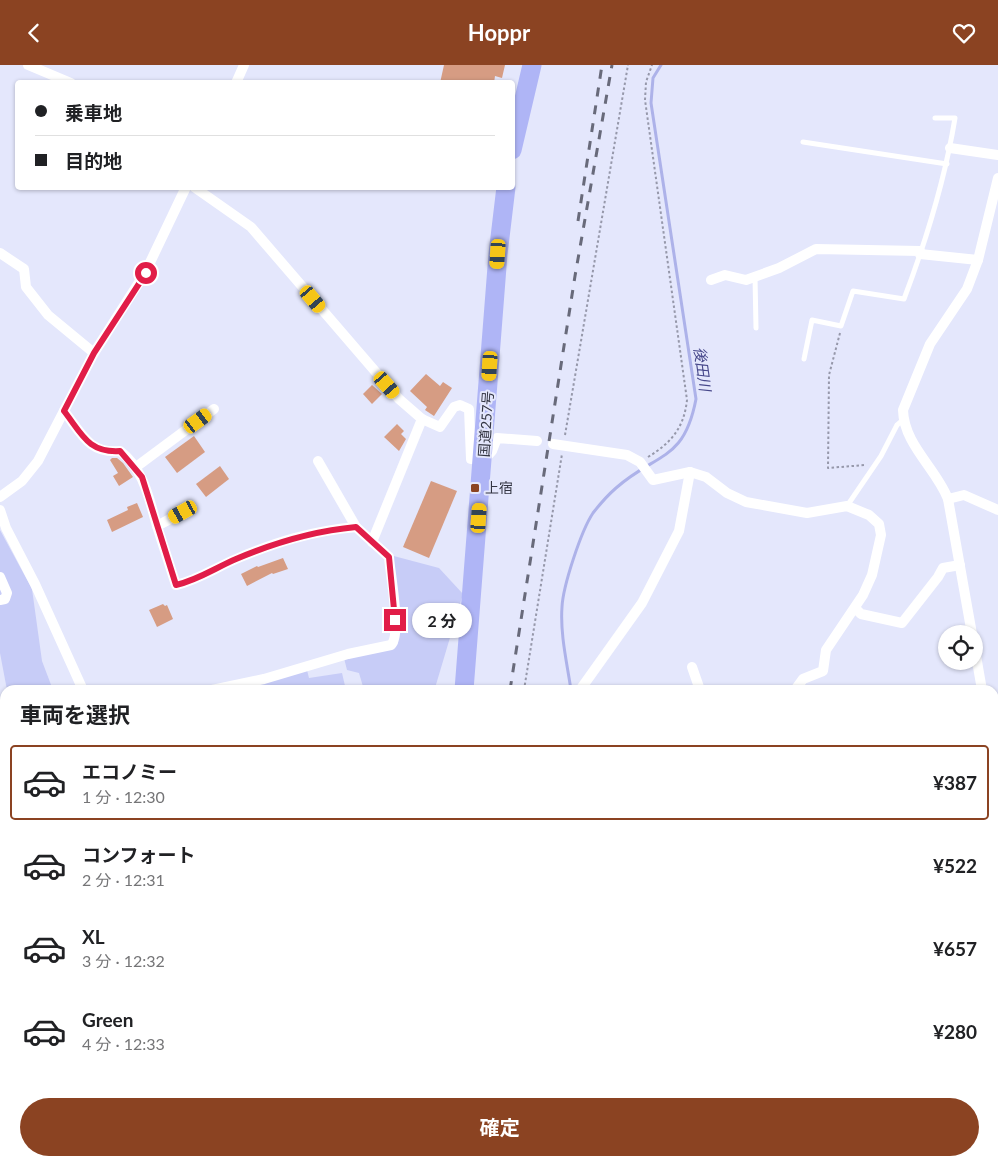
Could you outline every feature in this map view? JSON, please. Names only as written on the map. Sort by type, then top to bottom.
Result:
[{"type":"highway","points":[[515,137],[532,65]]},
{"type":"highway","name":"国道257号","points":[[464,685],[484,460],[498,254],[506,190]]},
{"type":"street","points":[[28,65],[64,80]]},
{"type":"street","points":[[237,80],[244,65]]},
{"type":"street","points":[[950,149],[998,155]]},
{"type":"street","points":[[970,625],[948,499],[944,488],[911,439],[903,420],[903,410],[930,344],[968,289],[978,261],[998,178]]},
{"type":"street","points":[[0,497],[22,481],[38,461],[94,353],[146,273],[185,190]]},
{"type":"street","points":[[198,190],[251,227],[399,399],[422,419],[440,427],[454,407],[464,406],[469,409],[471,459],[484,460],[492,451],[497,438],[537,441]]},
{"type":"street","points":[[711,280],[725,275],[746,280],[779,268],[816,249],[920,252],[978,261]]},
{"type":"street","points":[[0,253],[24,269],[26,287],[48,315],[94,353]]},
{"type":"street","points":[[136,467],[214,409]]},
{"type":"street","points":[[64,411],[90,444],[106,452],[120,451],[136,467],[142,477],[176,585],[194,580],[235,560],[290,539],[318,531],[356,527]]},
{"type":"street","points":[[372,542],[422,419]]},
{"type":"street","points":[[558,445],[627,455],[640,462],[653,479],[690,472],[706,477],[735,498],[771,508],[807,513],[847,506],[869,515],[879,524],[881,535],[872,575],[855,608],[826,650],[823,671],[803,679],[799,685]]},
{"type":"street","points":[[236,685],[264,679],[348,654],[391,645],[395,639],[389,557],[356,527],[318,461]]},
{"type":"street","points":[[584,685],[642,603],[679,531],[690,472]]},
{"type":"street","points":[[948,499],[964,495],[998,510]]},
{"type":"street","points":[[0,510],[6,528],[20,553],[82,685]]},
{"type":"street","points":[[157,526],[183,512]]},
{"type":"street","points":[[855,608],[861,615],[902,623],[943,568],[960,565]]},
{"type":"street","points":[[0,577],[7,593],[5,599],[0,600]]},
{"type":"street","points":[[692,667],[698,685]]},
{"type":"street","points":[[979,670],[981,685]]},
{"type":"lane","points":[[804,359],[812,320],[841,326],[852,291],[904,299],[947,164],[950,149],[955,118],[935,118]]},
{"type":"lane","points":[[803,142],[947,164]]},
{"type":"lane","points":[[755,277],[756,329]]},
{"type":"lane","points":[[847,506],[874,466],[897,425],[903,420]]},
{"type":"path","points":[[525,685],[558,445],[628,65]]},
{"type":"path","points":[[640,462],[662,449],[676,434],[683,421],[687,400],[645,100],[646,82],[652,65]]},
{"type":"path","points":[[841,326],[829,375],[828,468],[871,464],[874,466]]},
{"type":"shaded area","points":[[0,530],[32,589],[42,661],[51,685],[6,685],[0,653]]},
{"type":"shaded area","points":[[390,555],[439,568],[463,594],[436,685],[363,685],[359,673],[347,670],[344,658],[389,650],[398,644],[397,611]]},
{"type":"shaded area","points":[[307,670],[309,678],[342,673],[345,685],[246,685]]},
{"type":"building","points":[[444,65],[505,65],[502,78],[495,76],[494,80],[441,80]]},
{"type":"building","points":[[426,374],[440,386],[443,382],[452,388],[434,416],[425,410],[427,407],[410,391]]},
{"type":"building","points":[[372,385],[382,394],[372,404],[363,394]]},
{"type":"building","points":[[397,424],[404,431],[401,434],[406,439],[399,451],[384,437]]},
{"type":"building","points":[[194,436],[205,452],[177,473],[165,457]]},
{"type":"building","points":[[117,458],[123,463],[133,477],[119,486],[113,476],[118,473],[110,460]]},
{"type":"building","points":[[220,466],[229,479],[206,497],[196,484]]},
{"type":"building","points":[[431,481],[457,491],[429,558],[403,547]]},
{"type":"building","points":[[137,503],[143,517],[112,532],[107,520],[128,510],[127,507]]},
{"type":"building","points":[[283,558],[288,569],[272,573],[247,586],[241,574],[257,566]]},
{"type":"building","points":[[163,604],[167,605],[173,619],[157,627],[149,610]]},
{"type":"waterway","name":"後田川","points":[[570,685],[563,638],[562,607],[569,573],[583,532],[593,513],[613,491],[631,476],[667,454],[676,445],[691,419],[696,399],[651,103],[653,78],[661,65]]},
{"type":"railway","points":[[578,221],[602,65]]},
{"type":"railway","points":[[511,685],[575,276],[612,65]]},
{"type":"place","name":"上宿","points":[[475,488]]},
{"type":"route","points":[[146,273],[94,353],[64,411],[90,444],[106,452],[120,451],[136,467],[142,477],[149,497],[161,542],[176,585],[194,580],[235,560],[290,539],[318,531],[356,527],[389,557],[395,620]]}]
